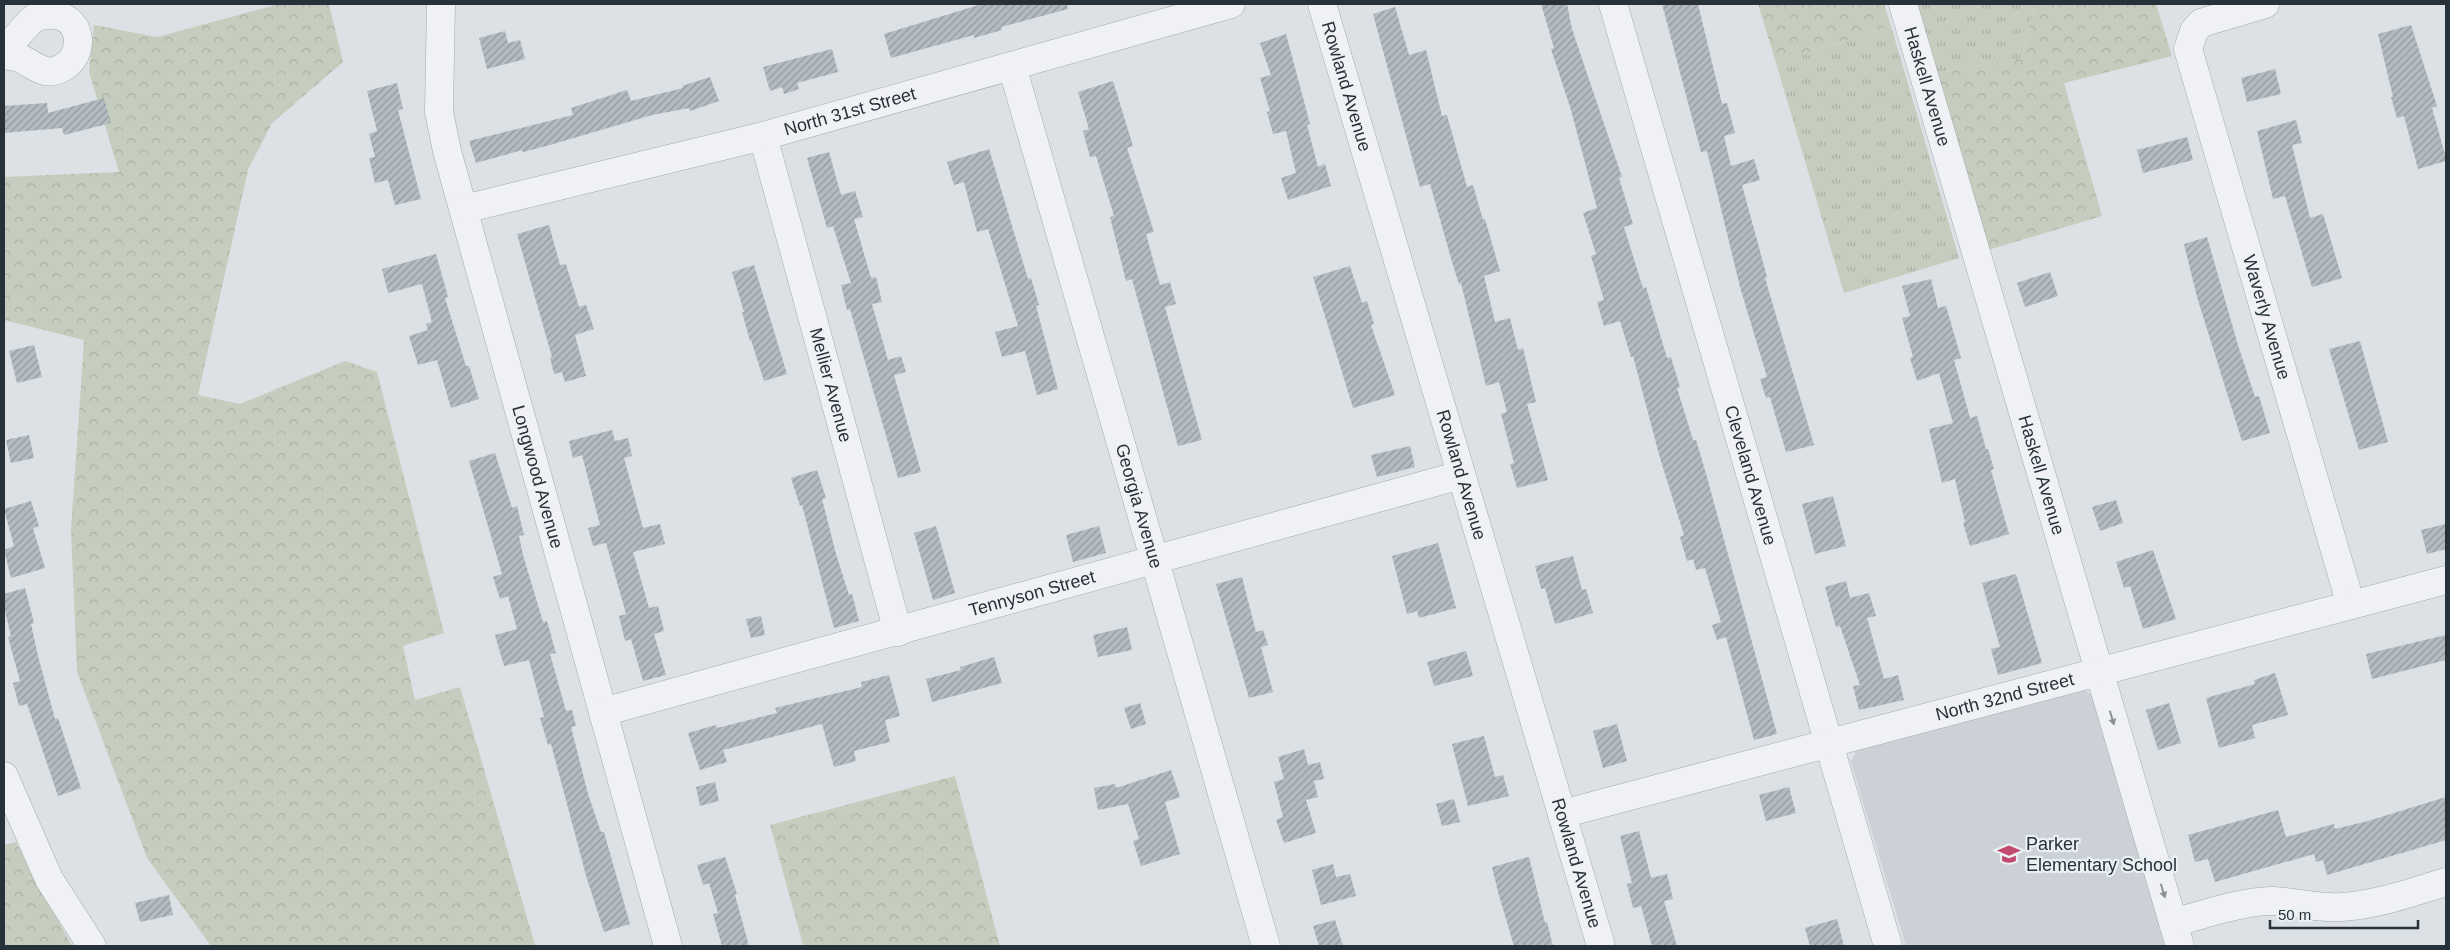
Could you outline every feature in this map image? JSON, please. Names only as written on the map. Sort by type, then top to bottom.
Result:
[{"type":"street","name":"Longwood Avenue","points":[[441,4],[439,112],[447,152],[668,946]]},
{"type":"street","name":"North 31st Street","points":[[464,209],[763,136],[1231,4]]},
{"type":"street","name":"Rowland Avenue","points":[[1322,4],[1601,946]]},
{"type":"street","name":"Cleveland Avenue","points":[[1613,4],[1888,946]]},
{"type":"street","name":"Haskell Avenue","points":[[1903,4],[2176,934]]},
{"type":"street","name":"Waverly Avenue","points":[[2266,4],[2201,23],[2194,31],[2188,49],[2352,605]]},
{"type":"street","points":[[4,50],[38,16],[58,14],[69,20],[78,34],[77,53],[67,65],[54,71],[46,71],[18,57],[4,55]]},
{"type":"street","name":"Georgia Avenue","points":[[1012,66],[1266,946]]},
{"type":"street","name":"Mellier Avenue","points":[[763,136],[898,632]]},
{"type":"street","name":"Tennyson Street","points":[[604,712],[1461,475]]},
{"type":"street","name":"North 32nd Street","points":[[1562,814],[2446,580]]},
{"type":"street","points":[[4,776],[49,879],[92,946]]},
{"type":"street","points":[[2176,934],[2224,909],[2273,901],[2307,907],[2362,905],[2446,882]]},
{"type":"shaded area","name":"Parker Elementary School","points":[[2084,690],[2093,696],[2168,946],[1906,946],[1851,762],[1857,749]]},
{"type":"green space","points":[[279,4],[329,4],[343,62],[272,123],[248,170],[198,395],[240,404],[345,361],[377,372],[444,633],[403,646],[415,700],[460,687],[535,945],[538,946],[211,946],[147,858],[77,672],[71,530],[84,340],[4,320],[4,177],[119,172],[89,72],[94,25],[157,37]]},
{"type":"green space","points":[[1758,4],[1884,4],[1891,26],[1776,63]]},
{"type":"green space","points":[[1915,4],[2035,4],[2022,58],[1935,73]]},
{"type":"green space","points":[[2035,4],[2156,4],[2172,56],[2064,83],[2102,216],[1985,251],[1935,73],[2022,58]]},
{"type":"green space","points":[[1891,26],[1959,258],[1844,293],[1776,63]]},
{"type":"green space","points":[[955,776],[1000,946],[798,946],[803,945],[770,825]]},
{"type":"green space","points":[[16,842],[72,946],[4,946],[4,845]]},
{"type":"building","points":[[982,4],[1067,4],[1068,9],[1001,27],[1002,30],[974,38],[974,35],[891,58],[884,34]]},
{"type":"building","points":[[1541,4],[1567,4],[1572,29],[1622,177],[1619,178],[1633,224],[1624,227],[1643,288],[1646,287],[1667,358],[1671,357],[1680,387],[1677,388],[1693,440],[1696,440],[1705,470],[1777,734],[1754,740],[1726,637],[1717,640],[1712,625],[1721,622],[1705,568],[1696,570],[1693,559],[1687,561],[1680,537],[1684,535],[1660,458],[1633,356],[1631,357],[1620,321],[1604,326],[1597,302],[1604,300],[1591,256],[1596,254],[1583,213],[1597,208],[1571,110],[1551,49],[1554,48]]},
{"type":"building","points":[[1662,4],[1698,4],[1722,104],[1727,103],[1735,133],[1724,136],[1731,166],[1754,159],[1760,180],[1742,185],[1767,277],[1765,278],[1814,445],[1786,452],[1770,397],[1766,398],[1760,379],[1767,377],[1740,287],[1707,151],[1701,152]]},
{"type":"building","points":[[1395,7],[1409,55],[1426,50],[1442,116],[1447,115],[1467,187],[1473,185],[1483,220],[1485,219],[1500,271],[1484,276],[1495,322],[1510,318],[1518,350],[1523,348],[1536,402],[1527,404],[1548,480],[1517,488],[1510,464],[1514,463],[1501,414],[1507,412],[1499,382],[1486,386],[1461,283],[1459,284],[1452,262],[1430,184],[1420,187],[1373,14]]},
{"type":"building","points":[[2411,25],[2437,106],[2432,108],[2446,158],[2446,161],[2418,169],[2404,116],[2397,118],[2378,34]]},
{"type":"building","points":[[505,31],[508,43],[520,40],[525,59],[487,69],[479,38]]},
{"type":"building","points":[[1286,34],[1310,124],[1307,125],[1318,167],[1325,164],[1331,186],[1288,200],[1281,178],[1296,173],[1286,131],[1273,134],[1267,112],[1270,111],[1260,78],[1271,75],[1260,43]]},
{"type":"building","points":[[832,49],[838,72],[797,83],[799,89],[784,94],[782,87],[770,91],[763,67]]},
{"type":"building","points":[[2275,69],[2281,94],[2247,102],[2241,78]]},
{"type":"building","points":[[710,77],[719,101],[690,111],[689,108],[652,115],[550,145],[523,152],[522,150],[476,163],[469,141],[573,115],[571,108],[627,90],[631,101],[683,88],[682,86]]},
{"type":"building","points":[[1113,81],[1133,146],[1127,148],[1154,232],[1146,234],[1160,285],[1170,282],[1176,304],[1165,307],[1202,440],[1178,446],[1132,279],[1126,281],[1110,217],[1114,216],[1096,156],[1090,157],[1083,131],[1089,129],[1078,92]]},
{"type":"building","points":[[397,83],[403,109],[398,110],[421,199],[395,205],[388,180],[375,183],[369,158],[375,157],[369,134],[377,131],[367,91]]},
{"type":"building","points":[[104,98],[111,123],[64,135],[62,128],[4,133],[4,106],[47,103],[48,113]]},
{"type":"building","points":[[2296,120],[2302,143],[2292,145],[2310,218],[2323,214],[2342,278],[2312,287],[2285,196],[2273,199],[2257,131]]},
{"type":"building","points":[[2187,137],[2193,160],[2143,173],[2137,150]]},
{"type":"building","points":[[989,149],[1028,279],[1031,278],[1039,305],[1036,306],[1058,389],[1037,395],[1025,351],[1002,357],[995,332],[1018,326],[988,229],[977,232],[964,182],[954,185],[947,162]]},
{"type":"building","points":[[829,152],[841,195],[855,191],[863,217],[854,219],[871,278],[876,277],[882,302],[872,304],[888,360],[901,356],[906,372],[894,375],[921,472],[898,478],[850,309],[847,310],[841,285],[851,283],[833,226],[827,228],[807,158]]},
{"type":"building","points":[[549,225],[560,265],[566,264],[579,307],[586,305],[594,329],[575,335],[586,376],[565,382],[562,372],[554,374],[550,358],[552,357],[517,234]]},
{"type":"building","points":[[2207,237],[2238,345],[2255,397],[2259,396],[2270,433],[2242,441],[2197,297],[2184,244]]},
{"type":"building","points":[[436,254],[448,297],[445,298],[466,366],[469,366],[479,399],[451,408],[437,360],[418,365],[409,336],[428,330],[426,324],[432,322],[422,284],[388,293],[382,269]]},
{"type":"building","points":[[754,265],[787,374],[764,381],[750,341],[742,312],[744,312],[732,272]]},
{"type":"building","points":[[1350,266],[1362,303],[1367,301],[1374,324],[1371,325],[1395,395],[1353,408],[1313,277]]},
{"type":"building","points":[[2050,272],[2058,296],[2025,307],[2017,283]]},
{"type":"building","points":[[1931,279],[1938,308],[1946,306],[1961,358],[1954,360],[1970,418],[1977,416],[1986,449],[1988,449],[1994,469],[1991,470],[2009,534],[1970,546],[1963,523],[1965,522],[1955,479],[1942,483],[1929,429],[1953,423],[1939,373],[1917,381],[1910,358],[1913,357],[1902,318],[1910,316],[1902,286]]},
{"type":"building","points":[[2360,341],[2388,442],[2359,450],[2329,349]]},
{"type":"building","points":[[34,345],[42,377],[17,383],[9,351]]},
{"type":"building","points":[[612,430],[615,441],[628,438],[632,456],[624,458],[643,528],[660,524],[665,544],[633,552],[649,608],[658,606],[664,631],[654,634],[666,675],[643,681],[631,639],[625,641],[619,616],[626,614],[606,543],[593,546],[588,528],[600,525],[582,455],[573,458],[569,441]]},
{"type":"building","points":[[29,435],[34,458],[11,463],[6,440]]},
{"type":"building","points":[[1410,446],[1415,467],[1377,477],[1371,455]]},
{"type":"building","points":[[495,453],[512,508],[517,506],[524,535],[519,536],[523,555],[543,622],[547,621],[556,653],[550,654],[566,711],[572,710],[576,726],[571,727],[588,794],[601,832],[604,832],[630,924],[604,932],[587,879],[551,744],[548,745],[540,718],[544,717],[529,660],[504,666],[495,635],[517,629],[508,596],[500,599],[493,577],[502,574],[469,461]]},
{"type":"building","points":[[817,470],[826,498],[822,499],[836,554],[849,595],[852,594],[859,621],[834,628],[802,505],[800,506],[791,478]]},
{"type":"building","points":[[1833,496],[1846,546],[1815,554],[1802,504]]},
{"type":"building","points":[[2116,500],[2123,523],[2100,531],[2092,507]]},
{"type":"building","points":[[31,501],[39,526],[33,528],[45,568],[11,578],[4,550],[14,546],[4,509]]},
{"type":"building","points":[[2446,524],[2446,549],[2427,554],[2421,530]]},
{"type":"building","points":[[936,526],[955,593],[933,600],[914,533]]},
{"type":"building","points":[[1099,526],[1106,553],[1073,562],[1066,535]]},
{"type":"building","points":[[1438,543],[1456,608],[1419,618],[1417,611],[1407,614],[1392,556]]},
{"type":"building","points":[[2153,550],[2176,619],[2143,629],[2130,586],[2124,588],[2116,562]]},
{"type":"building","points":[[1573,556],[1582,590],[1586,589],[1593,613],[1555,624],[1545,588],[1541,589],[1535,566]]},
{"type":"building","points":[[2016,574],[2042,663],[1998,675],[1991,649],[2000,647],[1982,583]]},
{"type":"building","points":[[1242,577],[1256,632],[1263,630],[1268,645],[1261,647],[1273,692],[1249,698],[1216,584]]},
{"type":"building","points":[[1846,581],[1850,598],[1869,593],[1876,616],[1867,618],[1884,679],[1898,675],[1904,700],[1859,710],[1853,686],[1860,685],[1840,626],[1836,627],[1825,587]]},
{"type":"building","points":[[25,588],[34,623],[31,624],[38,656],[55,719],[58,718],[81,788],[58,796],[27,704],[19,706],[13,683],[20,681],[8,637],[11,636],[4,607],[4,594]]},
{"type":"building","points":[[761,616],[765,635],[751,638],[746,619]]},
{"type":"building","points":[[1127,627],[1132,650],[1098,657],[1093,635]]},
{"type":"building","points":[[2446,635],[2446,660],[2372,679],[2366,654]]},
{"type":"building","points":[[1466,651],[1473,676],[1434,686],[1427,662]]},
{"type":"building","points":[[994,657],[1002,683],[932,702],[926,679],[961,670],[960,667]]},
{"type":"building","points":[[2275,673],[2288,715],[2252,725],[2255,738],[2219,748],[2206,698],[2255,684],[2254,680]]},
{"type":"building","points":[[889,675],[900,716],[885,720],[890,742],[854,751],[856,761],[834,767],[822,724],[723,750],[727,762],[700,770],[688,733],[716,725],[717,728],[777,713],[775,708],[862,687],[861,682]]},
{"type":"building","points":[[1140,703],[1146,724],[1131,729],[1124,708]]},
{"type":"building","points":[[2169,703],[2181,743],[2158,750],[2146,710]]},
{"type":"building","points":[[1617,724],[1627,761],[1603,768],[1593,731]]},
{"type":"building","points":[[1484,736],[1495,777],[1503,775],[1509,796],[1468,806],[1452,744]]},
{"type":"building","points":[[1304,749],[1308,765],[1320,762],[1324,779],[1314,781],[1318,797],[1306,800],[1316,833],[1284,843],[1276,820],[1283,817],[1274,782],[1284,779],[1278,757]]},
{"type":"building","points":[[1171,770],[1180,797],[1165,802],[1180,854],[1141,866],[1133,841],[1139,839],[1128,804],[1098,810],[1094,788],[1115,784],[1116,788]]},
{"type":"building","points":[[715,782],[719,801],[700,806],[696,787]]},
{"type":"building","points":[[1789,787],[1796,813],[1766,821],[1759,795]]},
{"type":"building","points":[[2446,797],[2446,840],[2327,875],[2323,860],[2316,862],[2314,854],[2215,882],[2208,859],[2195,862],[2188,835],[2278,810],[2286,837],[2334,824],[2335,829],[2368,821]]},
{"type":"building","points":[[1454,799],[1460,822],[1442,826],[1436,804]]},
{"type":"building","points":[[1639,831],[1651,878],[1667,874],[1673,899],[1664,901],[1677,946],[1652,946],[1641,906],[1633,908],[1627,884],[1632,883],[1620,836]]},
{"type":"building","points":[[725,857],[737,894],[735,895],[749,946],[722,946],[713,914],[718,913],[709,883],[703,885],[697,865]]},
{"type":"building","points":[[1529,857],[1545,923],[1547,922],[1553,946],[1514,946],[1498,892],[1492,867]]},
{"type":"building","points":[[1333,864],[1336,877],[1350,874],[1356,896],[1321,905],[1312,870]]},
{"type":"building","points":[[169,895],[173,915],[140,922],[135,903]]},
{"type":"building","points":[[1837,919],[1844,946],[1810,946],[1805,928]]},
{"type":"building","points":[[1335,920],[1343,946],[1319,946],[1313,926]]},
{"type":"place","name":"Parker Elementary School","points":[[2009,854]]}]
